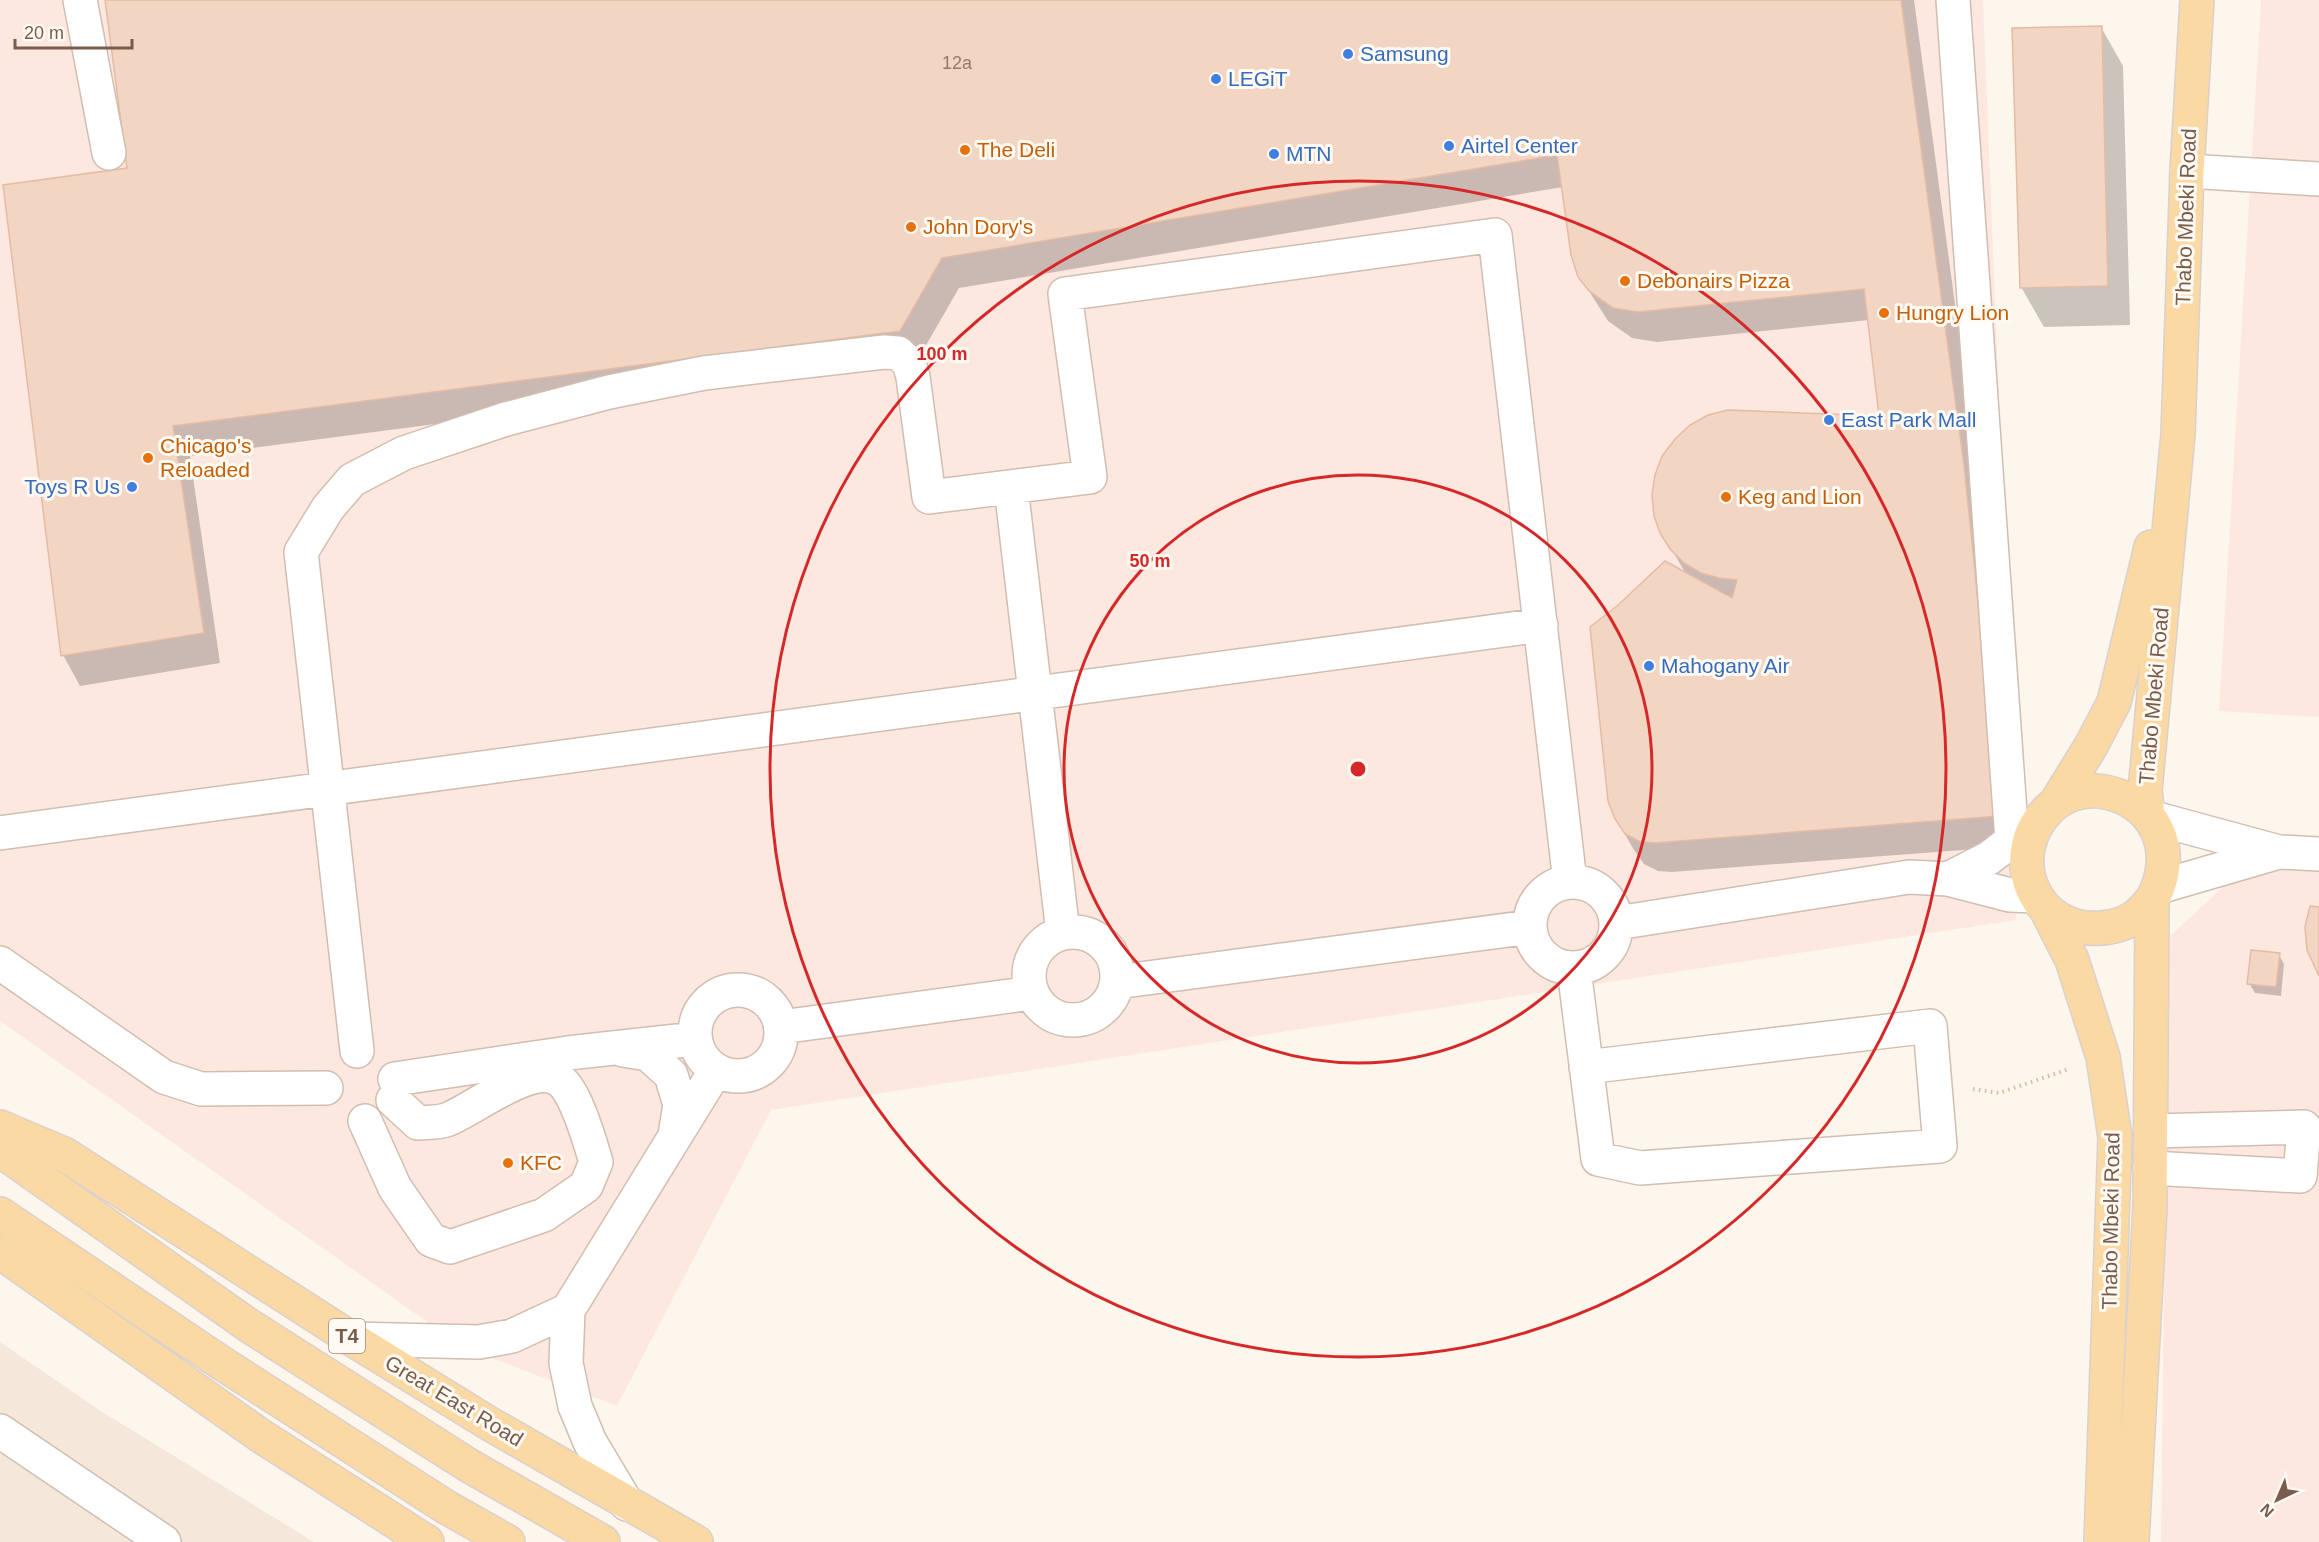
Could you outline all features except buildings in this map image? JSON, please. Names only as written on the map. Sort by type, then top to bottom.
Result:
[{"type":"main road","name":"Thabo Mbeki Road","points":[[2132,1542],[2150,1208],[2156,893],[2165,863],[2161,839],[2149,816],[2145,791],[2178,434],[2187,171],[2197,0]]},
{"type":"main road","name":"Thabo Mbeki Road","points":[[2101,1542],[2115,1137],[2103,1057],[2072,960],[2026,871],[2027,844],[2091,746],[2114,702],[2178,434]]},
{"type":"main road","name":"Thabo Mbeki Road","points":[[2048,810],[2075,793],[2095,790],[2115,793],[2133,802],[2149,816]]},
{"type":"main road","points":[[2041,903],[2067,924],[2091,929],[2115,927],[2136,917],[2156,893]]},
{"type":"main road","name":"Great East Road","points":[[0,1127],[64,1154],[352,1339],[490,1424],[696,1542]]},
{"type":"main road","name":"T4","points":[[0,1150],[248,1325],[468,1465],[603,1542]]},
{"type":"main road","points":[[0,1214],[446,1507],[508,1542]]},
{"type":"main road","points":[[0,1252],[261,1436],[424,1541]]},
{"type":"street","points":[[80,0],[109,153]]},
{"type":"street","points":[[1953,0],[2012,841]]},
{"type":"street","points":[[2187,171],[2319,178]]},
{"type":"street","points":[[357,1051],[301,552],[328,508],[352,480],[404,453],[506,419],[609,392],[704,373],[884,352],[898,353],[909,363],[913,377],[929,497],[1090,477],[1065,294],[1495,235],[1570,882]]},
{"type":"street","points":[[1011,487],[1063,933]]},
{"type":"street","points":[[0,833],[1541,625]]},
{"type":"street","points":[[1948,879],[1989,858],[2048,810]]},
{"type":"street","points":[[2149,816],[2279,852],[2319,854]]},
{"type":"street","points":[[2156,893],[2279,852]]},
{"type":"street","points":[[1617,923],[1910,877],[1948,879],[2041,903]]},
{"type":"street","points":[[1570,882],[1584,883],[1597,888],[1614,910],[1617,923],[1614,940],[1605,955],[1586,967],[1574,969],[1561,967],[1549,961],[1539,952],[1532,940],[1530,927],[1532,910],[1541,896],[1554,886],[1570,882]]},
{"type":"street","points":[[1117,982],[1530,927]]},
{"type":"street","points":[[1063,933],[1079,933],[1095,938],[1108,950],[1115,965],[1117,982],[1114,994],[1107,1005],[1086,1018],[1073,1020],[1049,1013],[1032,993],[1029,978],[1034,956],[1049,939],[1063,933]]},
{"type":"street","points":[[0,963],[164,1077],[201,1089],[326,1088]]},
{"type":"street","points":[[1574,969],[1586,1067],[1598,1159],[1640,1168],[1940,1146],[1930,1026],[1586,1067]]},
{"type":"street","points":[[732,990],[754,992],[768,1000],[777,1013],[781,1027],[781,1041],[776,1054],[762,1069],[743,1076],[729,1075],[716,1070],[702,1056],[695,1038],[696,1023],[701,1009],[711,998],[732,990]]},
{"type":"street","points":[[781,1027],[1032,993]]},
{"type":"street","points":[[394,1089],[568,1053],[695,1038]]},
{"type":"street","points":[[617,1049],[648,1054],[671,1075],[680,1105],[674,1137]]},
{"type":"street","points":[[364,1120],[395,1188],[431,1240],[450,1247],[544,1215],[586,1186],[596,1162],[573,1099],[561,1080],[550,1074],[530,1077],[445,1121],[418,1123],[394,1089],[387,1063],[373,1053],[357,1051],[340,1057],[329,1071],[326,1088],[332,1106],[346,1118],[364,1120],[382,1114],[394,1089]]},
{"type":"street","points":[[627,1504],[590,1442],[575,1406],[566,1363],[568,1310],[716,1070]]},
{"type":"street","points":[[2150,1168],[2300,1176],[2304,1127],[2151,1131]]},
{"type":"street","points":[[352,1339],[479,1342],[512,1336],[568,1310]]},
{"type":"street","points":[[0,1431],[164,1542]]},
{"type":"path","points":[[1934,1083],[1999,1093],[2103,1057]]},
{"type":"shaded area","points":[[0,0],[1983,0],[2013,746],[2016,920],[771,1110],[617,1406],[463,1347],[0,1021]]},
{"type":"shaded area","points":[[2261,0],[2319,0],[2319,717],[2219,711]]},
{"type":"shaded area","points":[[2319,851],[2319,1542],[2161,1542],[2168,938],[2241,870]]},
{"type":"shaded area","points":[[0,1342],[104,1413],[314,1542],[0,1542]]},
{"type":"place","name":"Samsung","points":[[1348,54]]},
{"type":"place","name":"LEGiT","points":[[1216,79]]},
{"type":"place","name":"Airtel Center","points":[[1449,146]]},
{"type":"place","name":"The Deli","points":[[965,150]]},
{"type":"place","name":"MTN","points":[[1274,154]]},
{"type":"place","name":"John Dory's","points":[[911,227]]},
{"type":"place","name":"Debonairs Pizza","points":[[1625,281]]},
{"type":"place","name":"Hungry Lion","points":[[1884,313]]},
{"type":"place","name":"East Park Mall","points":[[1829,420]]},
{"type":"place","name":"Chicago's Reloaded","points":[[148,458]]},
{"type":"place","name":"Toys R Us","points":[[132,487]]},
{"type":"place","name":"Keg and Lion","points":[[1726,497]]},
{"type":"place","name":"Mahogany Air","points":[[1649,666]]},
{"type":"place","name":"KFC","points":[[508,1163]]}]
